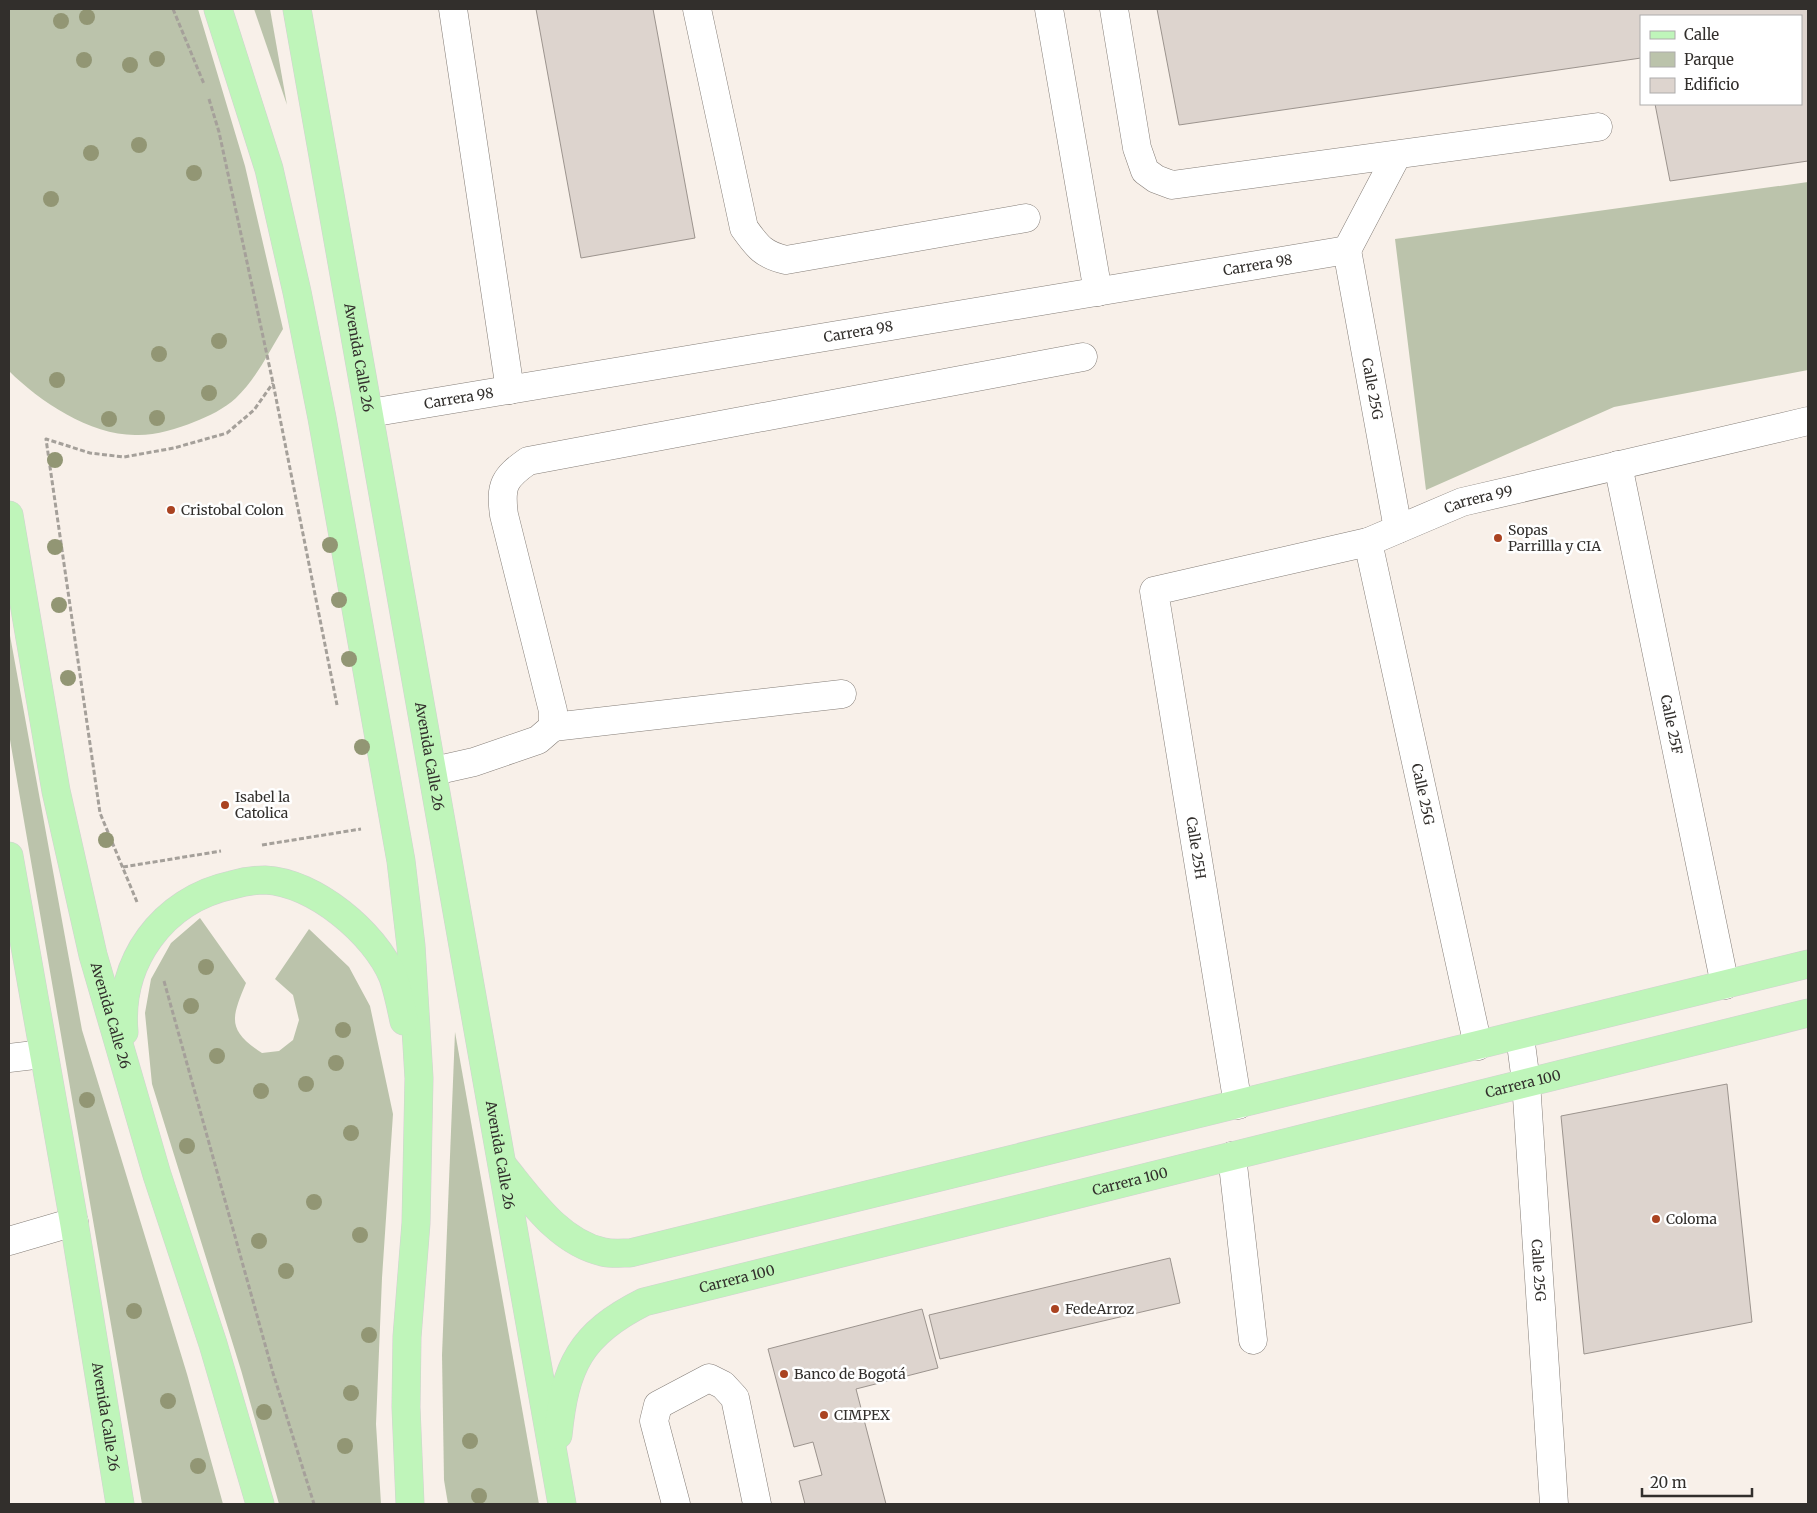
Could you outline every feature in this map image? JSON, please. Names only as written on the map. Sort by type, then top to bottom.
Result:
[{"type":"main road","points":[[218,9],[269,169],[322,418],[401,861],[413,965],[419,1078],[416,1223],[406,1337],[406,1407],[410,1504]]},
{"type":"main road","name":"Avenida Calle 26","points":[[297,9],[434,771],[562,1504]]},
{"type":"main road","name":"Avenida Calle 26","points":[[9,515],[56,791],[93,955],[157,1175],[213,1344],[260,1504]]},
{"type":"main road","name":"Avenida Calle 26","points":[[9,856],[74,1222],[120,1504]]},
{"type":"main road","points":[[127,1072],[123,1022],[124,996],[131,972],[151,935],[168,914],[191,899],[228,886],[266,880],[292,886],[320,900],[343,914],[363,931],[393,977],[419,1078]]},
{"type":"main road","points":[[503,1166],[536,1207],[564,1234],[579,1243],[604,1252],[630,1253],[1808,964]]},
{"type":"main road","name":"Carrera 100","points":[[554,1464],[561,1403],[571,1369],[583,1347],[620,1314],[644,1302],[1808,1013]]},
{"type":"street","points":[[453,9],[510,390]]},
{"type":"street","points":[[697,9],[744,228],[756,244],[770,256],[786,260],[1026,218]]},
{"type":"street","points":[[1049,9],[1098,292]]},
{"type":"street","points":[[1114,9],[1137,148],[1145,171],[1156,179],[1172,185],[1598,127]]},
{"type":"street","points":[[1347,250],[1397,154]]},
{"type":"street","name":"Carrera 98","points":[[370,412],[1347,250]]},
{"type":"street","name":"Calle 25G","points":[[1347,250],[1398,528]]},
{"type":"street","points":[[553,727],[553,711],[504,515],[501,492],[510,474],[528,461],[1083,357]]},
{"type":"street","name":"Carrera 99","points":[[1154,591],[1368,542],[1462,502],[1808,422]]},
{"type":"street","name":"Calle 25F","points":[[1618,465],[1725,985]]},
{"type":"street","name":"Calle 25G","points":[[1368,542],[1478,1046]]},
{"type":"street","name":"Calle 25H","points":[[1154,591],[1238,1104]]},
{"type":"street","points":[[434,771],[474,762],[538,740],[553,727],[842,694]]},
{"type":"street","name":"Calle 25G","points":[[1520,1036],[1526,1082],[1554,1504]]},
{"type":"street","points":[[9,1058],[43,1054]]},
{"type":"street","points":[[1232,1156],[1253,1340]]},
{"type":"street","points":[[9,1241],[74,1222]]},
{"type":"street","points":[[676,1504],[654,1421],[658,1405],[708,1378],[723,1385],[735,1398],[757,1504]]},
{"type":"path","points":[[173,9],[206,87]]},
{"type":"path","points":[[208,96],[219,132],[273,383],[338,712]]},
{"type":"path","points":[[273,383],[254,410],[227,433],[174,448],[124,457],[90,453],[46,439],[100,813],[151,935],[273,1373],[314,1504]]},
{"type":"path","points":[[360,819],[362,829]]},
{"type":"green space","points":[[9,9],[198,9],[245,166],[283,329],[262,365],[243,391],[231,402],[211,415],[180,427],[157,433],[135,435],[118,433],[83,423],[66,414],[35,394],[9,371]]},
{"type":"green space","points":[[254,9],[270,9],[287,105]]},
{"type":"green space","points":[[1808,182],[1808,370],[1614,407],[1426,490],[1395,239]]},
{"type":"green space","points":[[9,630],[82,1030],[187,1374],[223,1504],[142,1504],[9,734]]},
{"type":"green space","points":[[200,918],[246,983],[237,1006],[235,1023],[243,1037],[262,1053],[279,1051],[293,1040],[299,1020],[293,995],[275,979],[309,929],[349,967],[370,1006],[393,1114],[382,1278],[376,1424],[381,1504],[279,1504],[241,1370],[152,1084],[145,1013],[151,979],[171,943]]},
{"type":"green space","points":[[455,1032],[539,1504],[448,1504],[444,1480],[442,1355]]},
{"type":"building","points":[[536,9],[653,9],[695,238],[581,258]]},
{"type":"building","points":[[1157,9],[1808,9],[1808,161],[1670,181],[1655,105],[1802,105],[1802,15],[1640,15],[1640,58],[1179,125]]},
{"type":"building","name":"Coloma","points":[[1727,1084],[1752,1322],[1584,1354],[1561,1116]]},
{"type":"building","name":"FedeArroz","points":[[1170,1258],[1180,1303],[940,1359],[929,1315]]},
{"type":"building","name":"CIMPEX","points":[[922,1309],[938,1368],[856,1389],[886,1504],[805,1504],[799,1481],[822,1475],[813,1442],[794,1447],[768,1349]]},
{"type":"place","name":"Cristobal Colon","points":[[171,510]]},
{"type":"place","name":"Sopas Parrillla y CIA","points":[[1498,538]]},
{"type":"place","name":"Isabel la Catolica","points":[[225,805]]},
{"type":"place","name":"Coloma","points":[[1656,1219]]},
{"type":"place","name":"FedeArroz","points":[[1055,1309]]},
{"type":"place","name":"Banco de Bogotá","points":[[784,1374]]},
{"type":"place","name":"CIMPEX","points":[[824,1415]]}]
